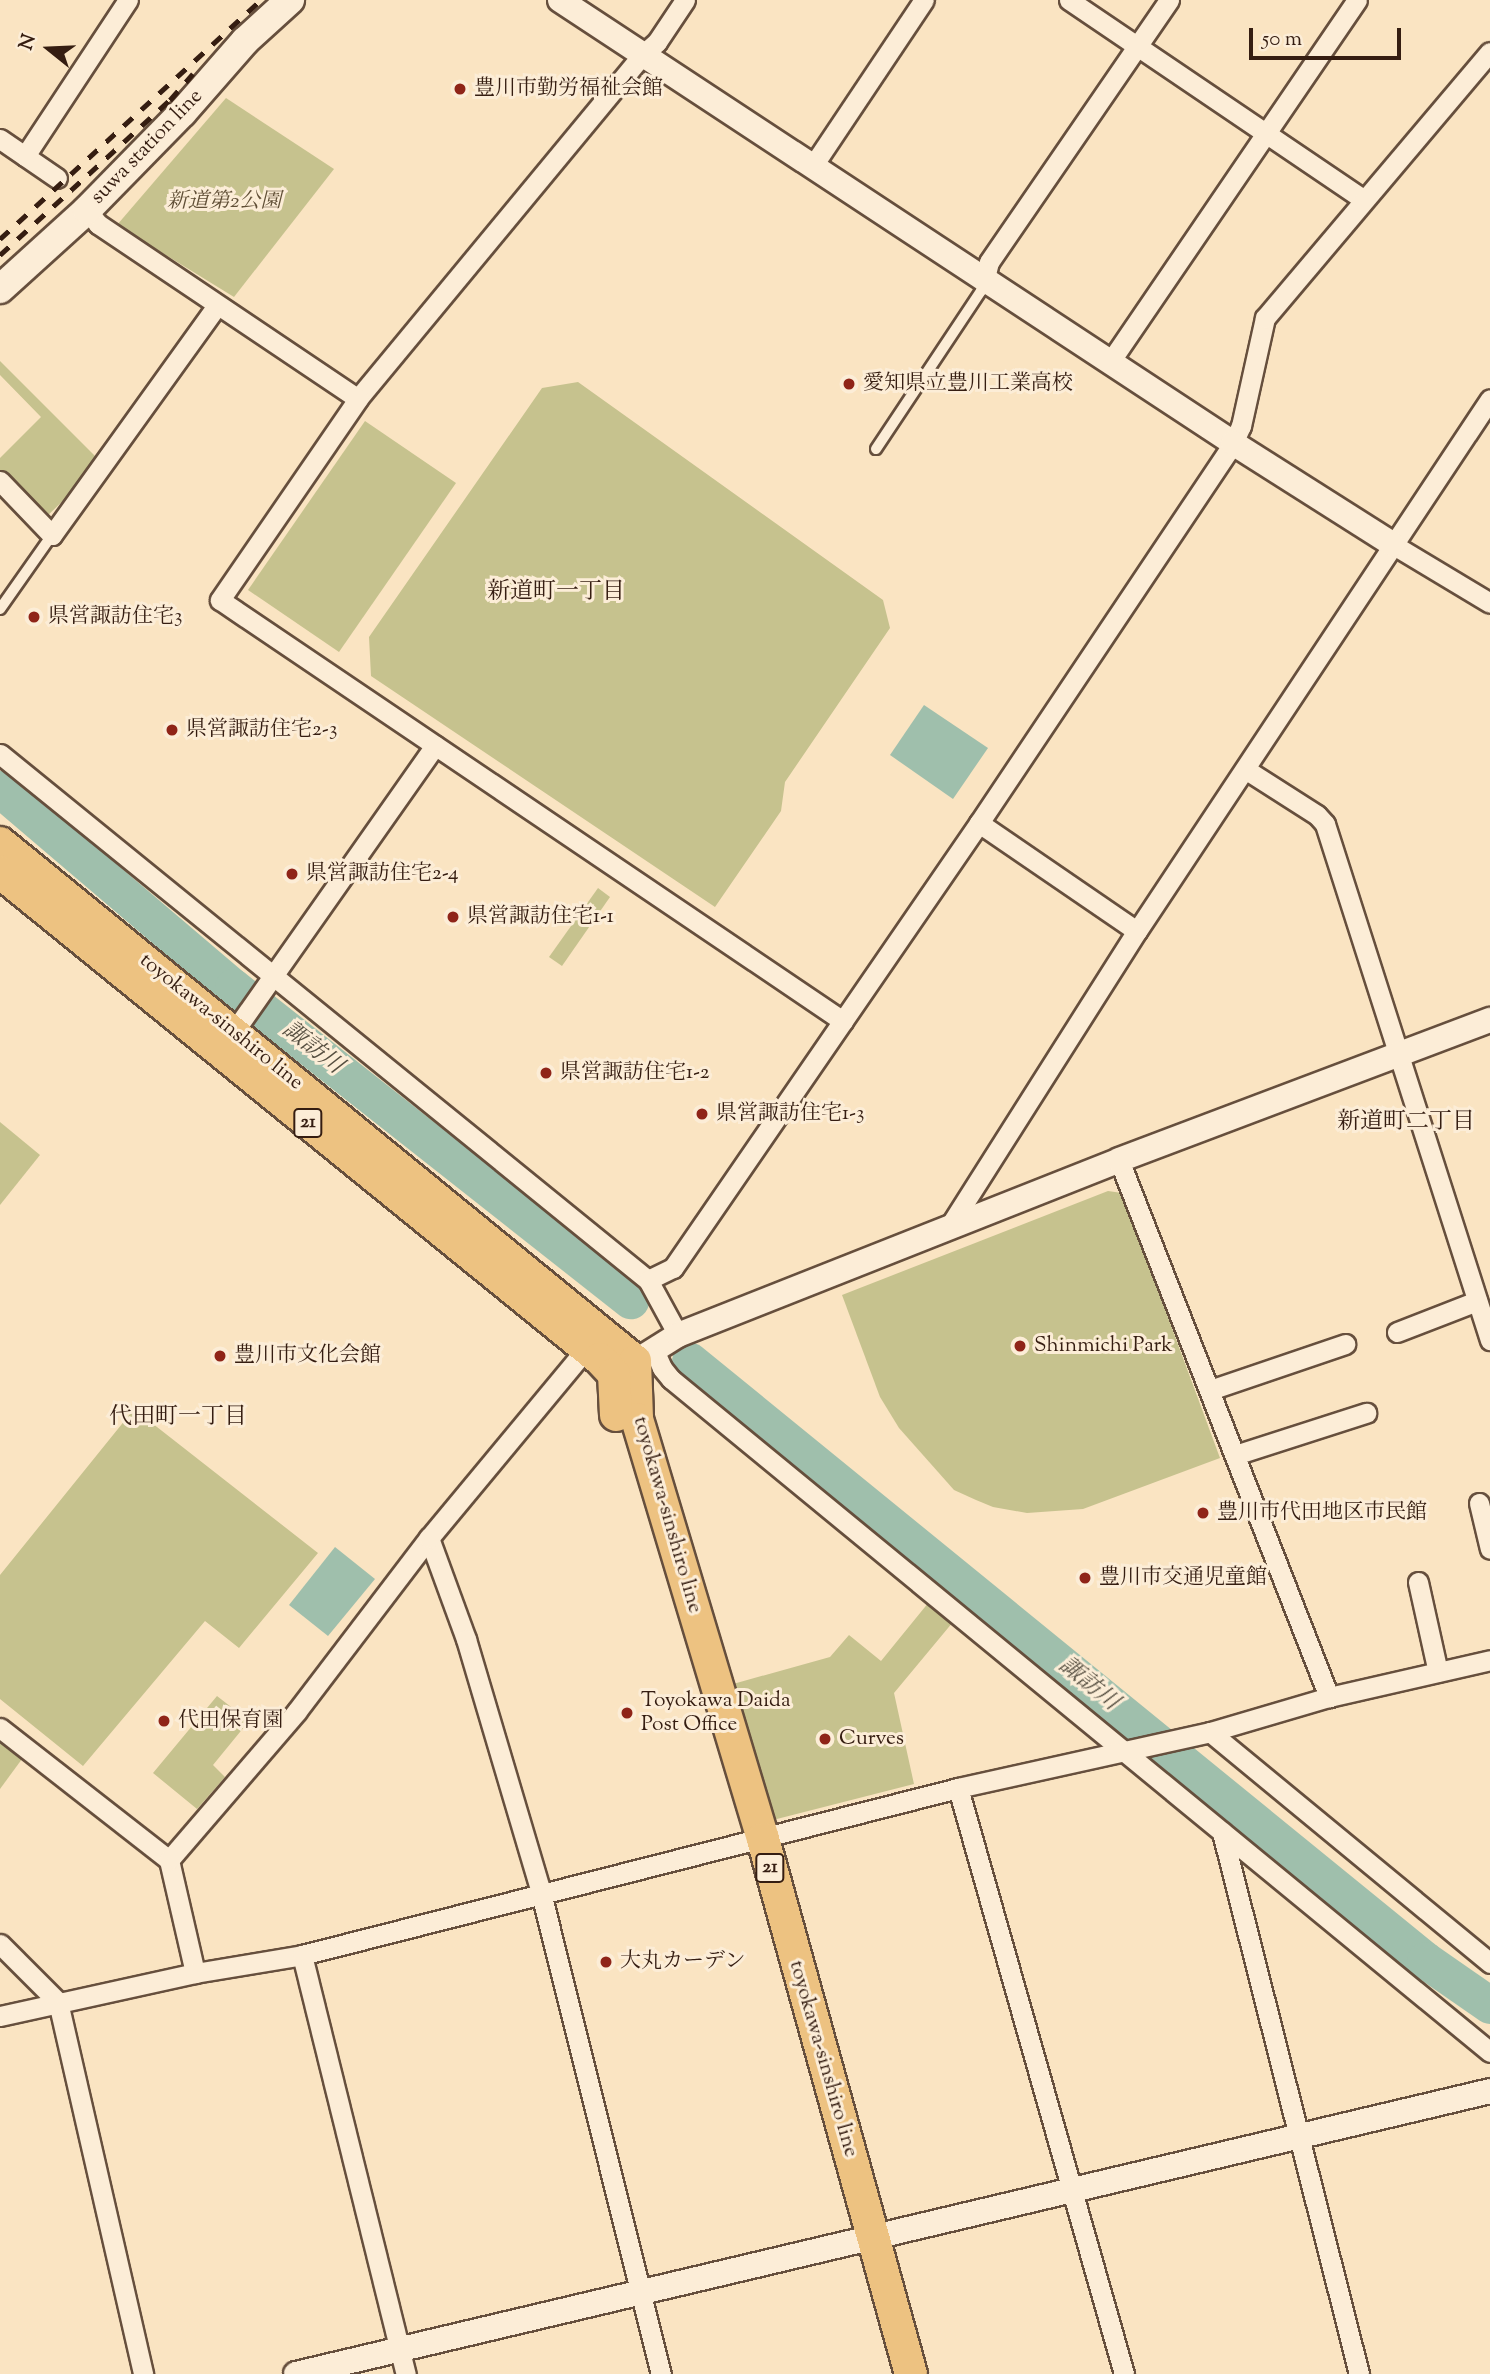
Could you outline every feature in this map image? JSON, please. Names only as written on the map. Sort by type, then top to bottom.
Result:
[{"type":"main road","name":"suwa station line","points":[[0,289],[87,210],[183,113],[245,41],[290,0]]},
{"type":"main road","name":"toyokawa-sinshiro line","points":[[0,843],[635,1362]]},
{"type":"main road","name":"toyokawa-sinshiro line","points":[[0,872],[232,1035],[587,1348],[635,1362]]},
{"type":"main road","name":"toyokawa-sinshiro line","points":[[635,1362],[616,1427],[754,1841],[864,2241],[893,2374]]},
{"type":"main road","name":"toyokawa-sinshiro line","points":[[864,2241],[911,2374]]},
{"type":"street","points":[[25,156],[128,0]]},
{"type":"street","points":[[560,0],[1233,443],[1490,603]]},
{"type":"street","points":[[685,0],[657,42],[643,54],[358,399],[220,600],[842,1021]]},
{"type":"street","points":[[811,167],[925,0]]},
{"type":"street","points":[[1069,0],[1364,200]]},
{"type":"street","points":[[985,278],[989,262],[1169,0]]},
{"type":"street","points":[[1110,362],[1357,0]]},
{"type":"street","points":[[648,1280],[673,1269],[979,823],[1233,443],[1241,426],[1265,318],[1490,52]]},
{"type":"street","points":[[0,139],[57,178]]},
{"type":"street","points":[[87,210],[99,225],[358,399]]},
{"type":"street","points":[[0,481],[52,535],[217,304]]},
{"type":"street","points":[[949,1227],[1137,931],[1490,399]]},
{"type":"street","points":[[232,1035],[435,746]]},
{"type":"street","points":[[0,754],[269,985],[648,1280],[678,1335]]},
{"type":"street","points":[[1245,769],[1317,815],[1325,824],[1401,1052],[1490,1340]]},
{"type":"street","points":[[979,823],[1137,931]]},
{"type":"street","points":[[635,1362],[678,1335],[1119,1160],[1490,1020]]},
{"type":"street","points":[[1119,1160],[1329,1697]]},
{"type":"street","points":[[1397,1332],[1477,1301]]},
{"type":"street","points":[[1210,1390],[1345,1345]]},
{"type":"street","points":[[169,1860],[297,1711],[429,1538],[587,1348]]},
{"type":"street","points":[[635,1362],[662,1368],[671,1379],[1490,2052]]},
{"type":"street","points":[[1235,1455],[1366,1413]]},
{"type":"street","points":[[1479,1503],[1490,1549]]},
{"type":"street","points":[[429,1538],[466,1639],[541,1893],[661,2374]]},
{"type":"street","points":[[1418,1582],[1438,1672]]},
{"type":"street","points":[[0,2016],[195,1973],[302,1955],[958,1788],[1144,1745],[1204,1734],[1329,1697],[1490,1660]]},
{"type":"street","points":[[0,1728],[169,1860],[195,1973]]},
{"type":"street","points":[[1204,1734],[1490,1963]]},
{"type":"street","points":[[958,1788],[1124,2374]]},
{"type":"street","points":[[1222,1832],[1359,2374]]},
{"type":"street","points":[[0,1944],[58,2002],[143,2374]]},
{"type":"street","points":[[302,1955],[406,2374]]},
{"type":"street","points":[[296,2374],[1490,2091]]},
{"type":"lane","points":[[876,449],[981,291],[985,278]]},
{"type":"lane","points":[[0,609],[52,535]]},
{"type":"green space","name":"新道第2公園","points":[[226,98],[334,169],[234,297],[117,225]]},
{"type":"green space","points":[[0,361],[102,463],[43,520],[0,476],[0,458],[41,417],[0,375]]},
{"type":"green space","points":[[578,382],[883,600],[890,628],[785,782],[781,811],[715,907],[371,676],[369,637],[542,388]]},
{"type":"green space","points":[[365,421],[456,483],[339,652],[248,590]]},
{"type":"green space","points":[[598,888],[610,897],[562,966],[549,957]]},
{"type":"green space","points":[[0,1122],[40,1155],[0,1205]]},
{"type":"green space","name":"Shinmichi Park","points":[[1108,1191],[1122,1193],[1220,1458],[1083,1509],[1027,1513],[993,1507],[954,1490],[899,1428],[880,1397],[842,1295]]},
{"type":"green space","points":[[134,1409],[318,1553],[239,1648],[205,1621],[83,1766],[0,1699],[0,1575]]},
{"type":"green space","name":"Curves","points":[[929,1602],[953,1622],[894,1693],[914,1784],[769,1821],[733,1684],[830,1657],[849,1635],[881,1661]]},
{"type":"green space","points":[[217,1696],[249,1721],[213,1765],[225,1777],[197,1809],[153,1773]]},
{"type":"green space","points":[[0,1740],[22,1759],[0,1789]]},
{"type":"shaded area","points":[[924,705],[988,748],[953,799],[890,755]]},
{"type":"shaded area","points":[[335,1547],[375,1579],[328,1636],[289,1605]]},
{"type":"waterway","name":"諏訪川","points":[[0,789],[233,987],[630,1300]]},
{"type":"waterway","name":"諏訪川","points":[[690,1361],[1425,1960],[1490,2005]]},
{"type":"railway","points":[[0,239],[261,0]]},
{"type":"railway","points":[[0,255],[170,100],[193,74]]},
{"type":"place","name":"豊川市勤労福祉会館","points":[[460,89]]},
{"type":"place","name":"愛知県立豊川工業高校","points":[[849,384]]},
{"type":"place","name":"県営諏訪住宅3","points":[[34,617]]},
{"type":"place","name":"県営諏訪住宅2-3","points":[[172,730]]},
{"type":"place","name":"県営諏訪住宅2-4","points":[[292,874]]},
{"type":"place","name":"県営諏訪住宅1-1","points":[[453,917]]},
{"type":"place","name":"県営諏訪住宅1-2","points":[[546,1073]]},
{"type":"place","name":"県営諏訪住宅1-3","points":[[702,1114]]},
{"type":"place","name":"Shinmichi Park","points":[[1020,1346]]},
{"type":"place","name":"豊川市文化会館","points":[[220,1356]]},
{"type":"place","name":"豊川市代田地区市民館","points":[[1203,1513]]},
{"type":"place","name":"豊川市交通児童館","points":[[1085,1578]]},
{"type":"place","name":"Toyokawa Daida Post Office","points":[[627,1713]]},
{"type":"place","name":"代田保育園","points":[[164,1721]]},
{"type":"place","name":"Curves","points":[[825,1739]]},
{"type":"place","name":"大丸カーデン","points":[[606,1962]]},
{"type":"district","name":"新道町一丁目","points":[[556,593]]},
{"type":"district","name":"新道町二丁目","points":[[1406,1123]]},
{"type":"district","name":"代田町一丁目","points":[[178,1418]]}]
